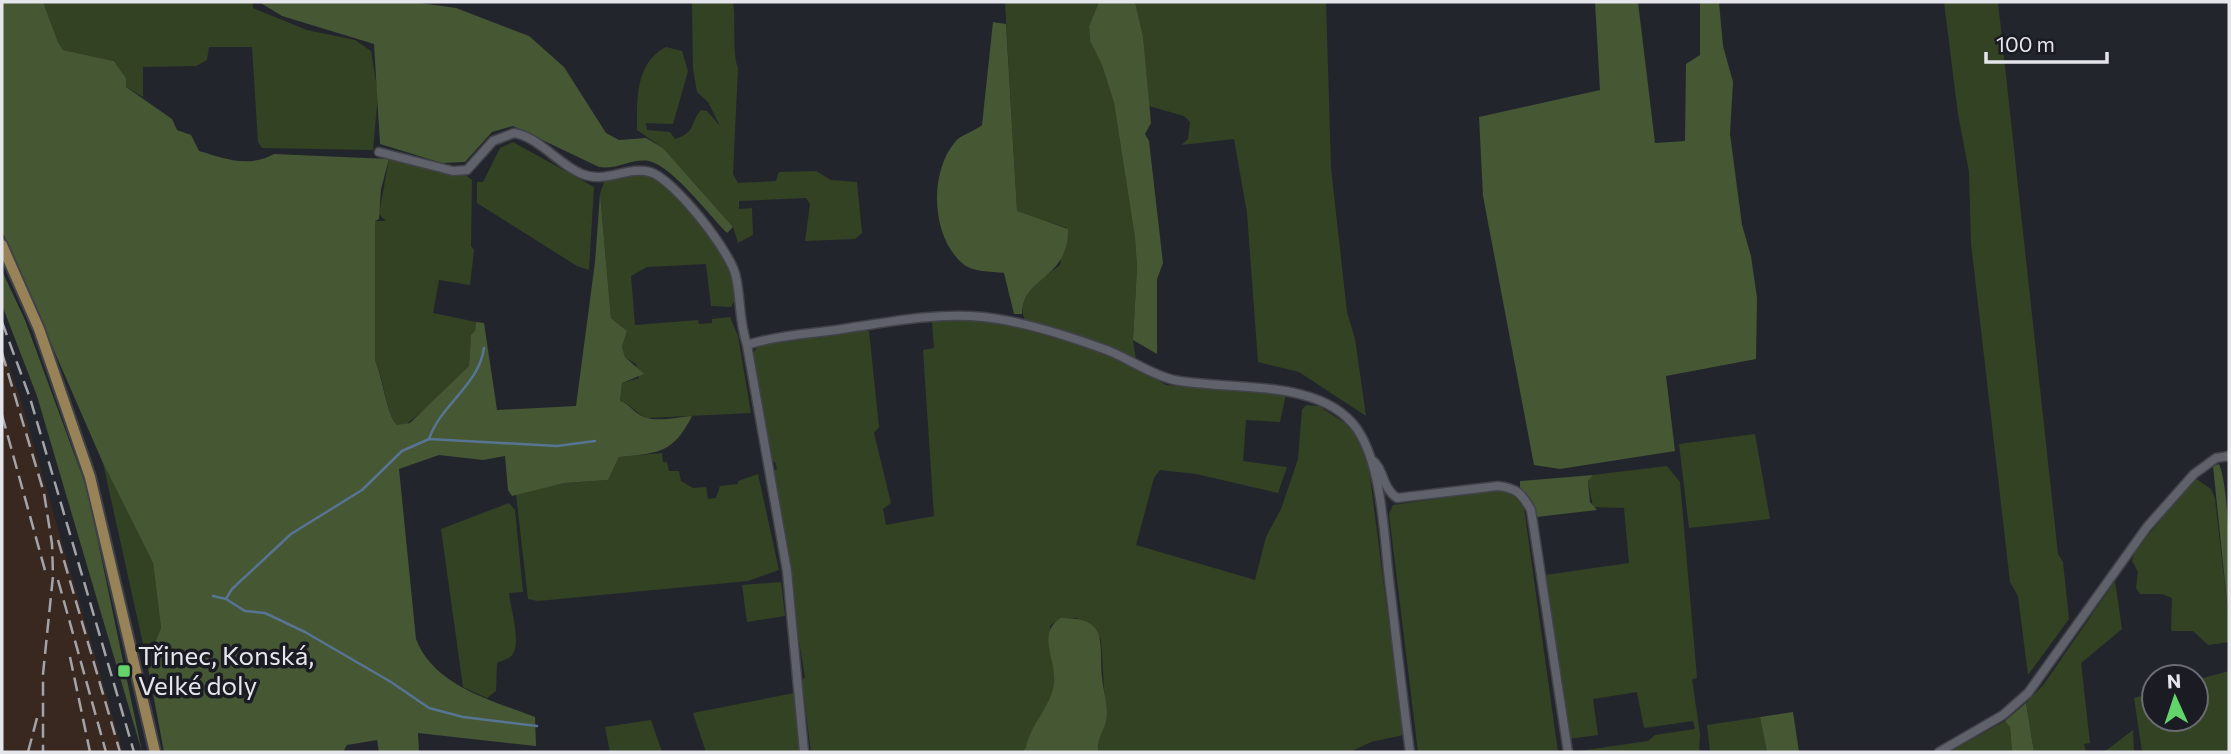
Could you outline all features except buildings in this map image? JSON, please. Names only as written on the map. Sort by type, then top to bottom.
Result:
[{"type":"main road","points":[[2,245],[39,329],[90,477],[155,752]]},
{"type":"street","points":[[379,152],[414,163],[467,170],[493,141],[514,133],[580,174],[597,179],[635,171],[652,173],[718,238],[736,275],[738,312],[747,345],[786,571],[804,752]]},
{"type":"street","points":[[747,345],[893,320],[984,317],[1102,348],[1171,379],[1209,386],[1255,386],[1325,403],[1357,428],[1371,459],[1382,518],[1409,752]]},
{"type":"street","points":[[1939,752],[2003,715],[2028,693],[2147,527],[2204,465],[2229,456]]},
{"type":"street","points":[[1371,459],[1377,463],[1386,487],[1397,498],[1498,486],[1514,488],[1524,497],[1531,510],[1568,752]]},
{"type":"shaded area","points":[[2,346],[21,401],[123,752],[2,752]]},
{"type":"green space","points":[[2,2],[43,2],[63,50],[114,61],[126,78],[126,87],[172,119],[177,130],[191,135],[199,151],[246,161],[255,161],[274,154],[389,159],[381,189],[379,219],[375,221],[375,360],[390,413],[397,425],[410,423],[469,366],[471,335],[475,331],[476,322],[484,323],[497,410],[576,406],[595,262],[600,194],[611,318],[627,331],[622,347],[625,357],[644,374],[622,383],[620,401],[647,418],[692,416],[685,429],[671,445],[663,449],[619,457],[608,480],[564,483],[512,496],[508,490],[505,456],[483,460],[439,455],[399,469],[416,639],[424,655],[450,680],[483,697],[535,717],[536,746],[418,733],[419,752],[379,752],[377,740],[347,745],[343,752],[164,752],[147,662],[161,628],[153,563],[103,463],[2,231]]},
{"type":"green space","points":[[43,2],[253,2],[253,8],[307,30],[355,40],[371,51],[378,94],[373,150],[262,148],[258,142],[252,47],[209,47],[207,60],[196,66],[143,67],[143,97],[126,87],[126,78],[114,61],[63,50]]},
{"type":"green space","points":[[259,2],[413,2],[456,8],[529,36],[564,67],[606,133],[619,140],[646,138],[663,148],[733,227],[727,233],[679,181],[658,165],[649,161],[637,161],[599,167],[513,126],[492,132],[465,162],[442,163],[380,144],[374,44],[282,16]]},
{"type":"green space","points":[[692,2],[733,2],[738,68],[733,174],[738,183],[776,181],[779,172],[816,171],[831,180],[857,182],[862,233],[855,239],[805,241],[810,204],[806,198],[739,201],[739,209],[752,208],[753,235],[738,243],[733,227],[663,148],[637,130],[638,94],[643,72],[648,62],[666,47],[682,51],[688,71],[673,124],[646,123],[647,130],[670,132],[675,139],[690,130],[701,110],[707,111],[720,126],[708,102],[697,92],[693,69]]},
{"type":"green space","points":[[1005,2],[1099,2],[1089,26],[1090,41],[1102,65],[1114,103],[1135,238],[1137,267],[1133,340],[1136,360],[1027,323],[1023,314],[1023,306],[1031,290],[1060,265],[1067,228],[1017,212]]},
{"type":"green space","points":[[1099,2],[1135,2],[1143,36],[1151,123],[1145,134],[1149,141],[1163,263],[1157,279],[1157,354],[1133,340],[1137,267],[1135,238],[1114,103],[1102,65],[1090,41],[1089,26]]},
{"type":"green space","points":[[1135,2],[1326,2],[1331,168],[1347,312],[1355,339],[1366,416],[1299,372],[1258,362],[1247,213],[1234,139],[1181,145],[1188,139],[1190,122],[1184,116],[1149,106],[1143,36]]},
{"type":"green space","points":[[1595,2],[1638,2],[1655,143],[1685,141],[1686,64],[1700,55],[1700,2],[1719,2],[1723,46],[1733,82],[1730,134],[1742,225],[1751,256],[1757,298],[1756,359],[1666,376],[1675,451],[1560,469],[1534,465],[1483,196],[1479,117],[1600,90]]},
{"type":"green space","points":[[1944,2],[1998,2],[2058,554],[2063,562],[2069,619],[2028,675],[2018,596],[2010,582],[1971,243],[1969,172],[1958,114]]},
{"type":"green space","points":[[993,22],[1006,24],[1017,211],[1068,229],[1061,258],[1029,292],[1022,314],[1014,314],[1004,273],[966,266],[952,251],[944,237],[937,204],[941,170],[947,155],[957,140],[982,125]]},
{"type":"green space","points":[[513,142],[594,187],[589,270],[577,266],[477,203],[477,182],[483,182],[500,148]]},
{"type":"green space","points":[[389,159],[437,172],[464,174],[472,180],[471,246],[474,250],[470,285],[439,280],[433,313],[476,322],[471,336],[469,366],[440,397],[404,426],[397,425],[393,420],[375,360],[375,221],[386,221],[379,214]]},
{"type":"green space","points":[[643,173],[657,180],[691,210],[721,253],[731,274],[735,292],[731,307],[711,306],[706,264],[647,267],[631,276],[635,325],[698,320],[699,324],[712,323],[712,319],[730,317],[738,336],[751,413],[647,418],[620,401],[622,383],[639,378],[636,364],[625,357],[622,347],[627,331],[611,318],[600,194],[604,182]]},
{"type":"green space","points":[[2,271],[25,320],[87,489],[142,752],[37,396],[2,305]]},
{"type":"green space","points":[[932,322],[998,322],[1086,347],[1124,360],[1166,385],[1286,394],[1280,422],[1246,420],[1243,461],[1287,467],[1278,493],[1196,474],[1160,470],[1154,478],[1136,545],[1255,580],[1266,537],[1281,509],[1298,459],[1302,410],[1306,405],[1319,406],[1351,427],[1358,437],[1369,469],[1403,735],[1371,742],[1350,752],[1098,752],[1097,737],[1106,720],[1101,639],[1076,618],[1060,618],[1050,626],[1055,668],[1053,693],[1031,734],[1027,748],[1021,752],[811,752],[802,681],[805,677],[771,472],[777,469],[775,462],[769,460],[752,354],[759,345],[770,342],[869,331],[879,427],[874,433],[891,503],[883,509],[886,525],[934,516],[923,350],[934,348]]},
{"type":"green space","points":[[1755,434],[1770,519],[1689,528],[1679,444]]},
{"type":"green space","points":[[662,453],[663,462],[667,462],[669,471],[679,471],[681,481],[693,488],[706,487],[708,499],[716,498],[720,486],[738,484],[738,481],[758,474],[779,570],[748,581],[538,601],[528,599],[516,494],[564,483],[608,480],[619,457]]},
{"type":"green space","points":[[103,463],[153,563],[161,628],[147,662]]},
{"type":"green space","points":[[2219,464],[2226,496],[2229,621],[2213,466]]},
{"type":"green space","points":[[1667,466],[1680,482],[1697,678],[1692,679],[1700,734],[1699,752],[1572,752],[1648,741],[1655,735],[1695,729],[1693,721],[1644,728],[1637,692],[1593,699],[1598,735],[1568,739],[1544,578],[1545,575],[1629,563],[1624,508],[1593,507],[1588,481],[1593,475]]},
{"type":"green space","points":[[1593,475],[1588,481],[1590,502],[1597,510],[1536,517],[1530,501],[1520,490],[1520,481]]},
{"type":"green space","points":[[2195,478],[2211,489],[2215,499],[2229,621],[2229,642],[2208,645],[2193,631],[2171,631],[2172,598],[2162,594],[2140,594],[2136,588],[2138,572],[2132,561],[2135,551]]},
{"type":"green space","points":[[1497,490],[1514,494],[1524,508],[1558,752],[1418,752],[1389,514],[1393,505]]},
{"type":"green space","points":[[509,503],[515,510],[523,592],[509,593],[516,634],[515,649],[510,658],[497,663],[496,691],[487,698],[463,687],[441,529]]},
{"type":"green space","points":[[2115,581],[2122,629],[2081,663],[2090,743],[2084,744],[2086,752],[2034,752],[2026,703],[2044,684]]},
{"type":"green space","points":[[781,582],[785,616],[747,622],[742,585]]},
{"type":"green space","points":[[1060,618],[1087,622],[1098,634],[1107,711],[1098,752],[1021,752],[1026,748],[1031,732],[1052,692],[1054,675],[1048,640],[1049,632]]},
{"type":"green space","points":[[2229,671],[2229,752],[2142,752],[2134,698],[2140,696],[2140,733],[2210,733],[2210,676]]},
{"type":"green space","points":[[794,693],[800,752],[706,752],[693,713]]},
{"type":"green space","points":[[2026,703],[2034,752],[2012,752],[2010,727],[2005,721]]},
{"type":"green space","points":[[1793,712],[1799,752],[1767,752],[1760,717]]},
{"type":"green space","points":[[1760,717],[1767,752],[1710,752],[1707,725]]},
{"type":"green space","points":[[651,720],[662,752],[610,752],[605,727]]},
{"type":"green space","points":[[2005,721],[2010,727],[2012,752],[1949,752]]},
{"type":"green space","points":[[2133,730],[2134,752],[2104,752]]},
{"type":"waterway","points":[[429,439],[442,415],[475,373],[484,348]]},
{"type":"waterway","points":[[213,596],[226,599],[232,589],[291,534],[362,490],[402,451],[429,439],[557,446],[595,441]]},
{"type":"waterway","points":[[226,599],[245,611],[265,613],[305,632],[391,682],[429,708],[463,717],[537,726]]},
{"type":"railway","points":[[2,322],[30,398],[134,752]]},
{"type":"railway","points":[[2,353],[44,493],[52,544],[53,576],[43,674],[43,752]]},
{"type":"railway","points":[[2,415],[46,574]]},
{"type":"railway","points":[[58,540],[120,752]]},
{"type":"railway","points":[[58,580],[106,752]]},
{"type":"railway","points":[[70,657],[90,752]]},
{"type":"railway","points":[[28,752],[37,718]]},
{"type":"place","name":"Třinec, Konská, Velké doly","points":[[124,671]]}]
